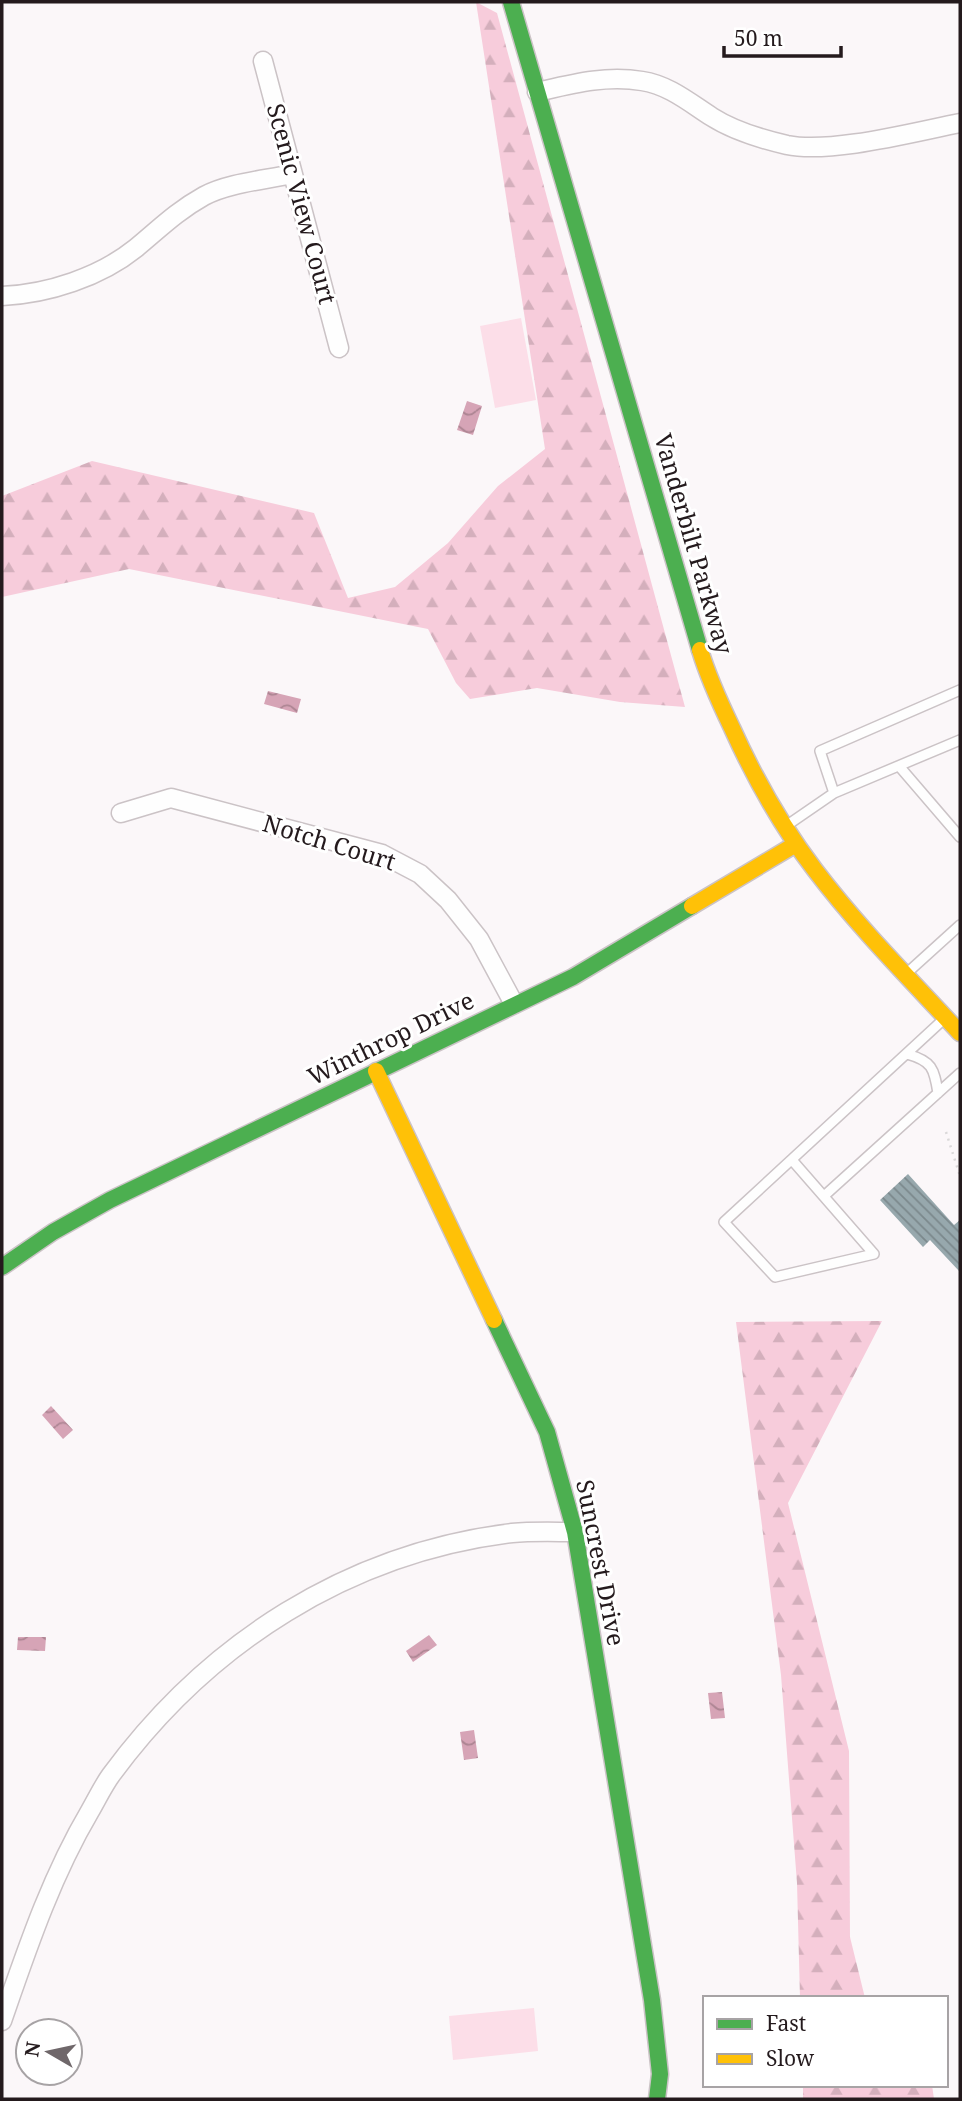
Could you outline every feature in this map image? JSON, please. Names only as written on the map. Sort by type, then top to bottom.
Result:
[{"type":"street","name":"Vanderbilt Parkway","points":[[511,2],[706,669],[746,761],[796,844],[844,906],[960,1032]]},
{"type":"street","name":"Scenic View Court","points":[[263,61],[339,348]]},
{"type":"street","points":[[537,92],[599,78],[644,81],[680,95],[714,118],[750,135],[789,146],[825,147],[960,123]]},
{"type":"street","points":[[2,296],[64,284],[98,272],[134,249],[168,219],[207,195],[292,174]]},
{"type":"street","name":"Notch Court","points":[[121,813],[171,798],[383,854],[420,874],[448,900],[479,939],[514,1004]]},
{"type":"street","name":"Winthrop Drive","points":[[2,1267],[53,1232],[110,1200],[573,977],[796,844]]},
{"type":"street","name":"Suncrest Drive","points":[[376,1071],[547,1432],[575,1532],[652,2000],[660,2074],[657,2099]]},
{"type":"street","points":[[2,2021],[49,1891],[74,1838],[110,1776],[153,1725],[245,1638],[334,1584],[392,1561],[449,1544],[514,1533],[575,1532]]},
{"type":"lane","points":[[834,793],[820,751],[960,690]]},
{"type":"lane","points":[[785,827],[834,793],[960,740]]},
{"type":"lane","points":[[899,766],[960,837]]},
{"type":"lane","points":[[906,974],[959,930]]},
{"type":"lane","points":[[792,1160],[874,1254],[775,1277],[724,1222],[946,1017]]},
{"type":"lane","points":[[906,1054],[922,1058],[930,1065],[938,1093]]},
{"type":"lane","points":[[824,1196],[960,1073]]},
{"type":"path","points":[[946,1132],[960,1176]]},
{"type":"green space","points":[[476,2],[497,13],[685,707],[620,702],[537,688],[470,699],[456,683],[428,629],[129,569],[2,597],[2,496],[92,461],[314,513],[348,598],[395,587],[448,543],[498,486],[545,449]]},
{"type":"green space","points":[[882,1321],[788,1503],[849,1751],[850,1937],[865,1996],[800,1996],[797,1883],[781,1675],[736,1322]]},
{"type":"green space","points":[[803,2087],[932,2087],[934,2099],[803,2099]]},
{"type":"shaded area","points":[[521,318],[536,400],[495,408],[480,326]]},
{"type":"shaded area","points":[[534,2008],[538,2051],[453,2060],[449,2016]]},
{"type":"water","points":[[467,401],[482,406],[473,435],[457,430]]},
{"type":"water","points":[[268,691],[301,699],[297,713],[264,704]]},
{"type":"water","points":[[51,1406],[73,1430],[63,1439],[42,1415]]},
{"type":"water","points":[[429,1635],[437,1645],[413,1662],[406,1651]]},
{"type":"water","points":[[18,1637],[46,1637],[45,1651],[17,1650]]},
{"type":"water","points":[[722,1692],[725,1718],[711,1719],[708,1693]]},
{"type":"water","points":[[474,1730],[478,1758],[464,1760],[460,1732]]},
{"type":"building","points":[[908,1174],[954,1225],[960,1220],[959,1271],[930,1240],[923,1247],[880,1200]]},
{"type":"traffic: fast","points":[[511,2],[700,650]]},
{"type":"traffic: fast","points":[[2,1267],[53,1232],[110,1200],[573,977],[692,906]]},
{"type":"traffic: fast","points":[[494,1320],[547,1432],[575,1532],[652,2000],[660,2074],[657,2099]]},
{"type":"traffic: slow","points":[[700,650],[714,690],[741,747],[791,837],[849,912],[960,1033]]},
{"type":"traffic: slow","points":[[692,906],[796,844]]},
{"type":"traffic: slow","points":[[376,1071],[494,1320]]}]
